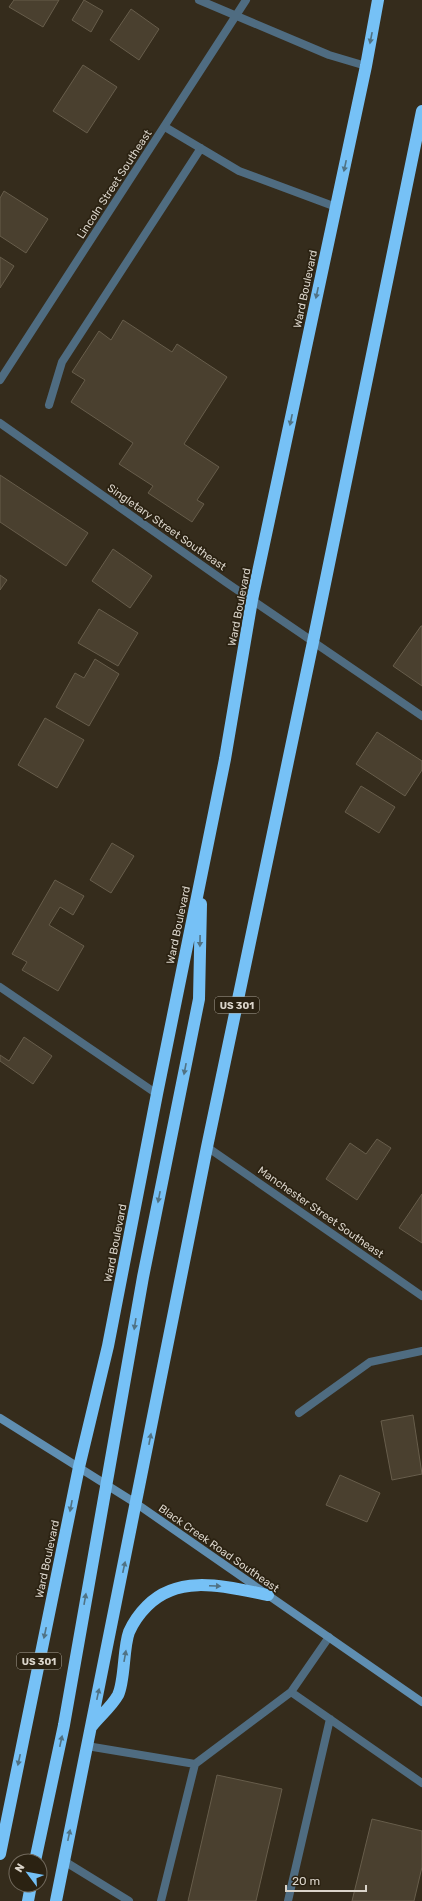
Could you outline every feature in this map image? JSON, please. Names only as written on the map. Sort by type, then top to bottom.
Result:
[{"type":"highway","name":"Ward Boulevard","points":[[0,1854],[79,1467],[108,1346],[157,1094],[225,759],[252,600],[366,66],[378,0]]},
{"type":"highway","name":"US 301","points":[[56,1901],[137,1504],[207,1147],[422,111]]},
{"type":"highway","points":[[37,1853],[64,1725],[105,1484],[123,1398],[143,1276],[199,999],[201,874]]},
{"type":"highway","points":[[91,1726],[118,1695],[129,1632],[141,1612],[156,1597],[176,1587],[198,1585],[222,1586],[268,1595]]},
{"type":"street","points":[[199,0],[330,55],[366,66]]},
{"type":"street","name":"Lincoln Street Southeast","points":[[0,380],[246,0]]},
{"type":"street","points":[[165,126],[239,171],[336,207]]},
{"type":"street","points":[[49,405],[62,362],[201,148]]},
{"type":"street","name":"Singletary Street Southeast","points":[[0,423],[252,600],[422,716]]},
{"type":"street","points":[[0,987],[157,1094]]},
{"type":"street","name":"Manchester Street Southeast","points":[[207,1147],[422,1296]]},
{"type":"street","points":[[299,1412],[370,1362],[422,1351]]},
{"type":"street","name":"Black Creek Road Southeast","points":[[0,1418],[137,1504],[422,1702]]},
{"type":"street","points":[[161,1901],[195,1764],[291,1692],[329,1637]]},
{"type":"street","points":[[291,1692],[422,1784]]},
{"type":"street","points":[[288,1901],[330,1719]]},
{"type":"street","points":[[87,1746],[195,1764]]},
{"type":"street","points":[[64,1861],[129,1901]]},
{"type":"building","points":[[14,0],[59,0],[43,27],[9,7]]},
{"type":"building","points":[[84,0],[103,11],[91,32],[72,20]]},
{"type":"building","points":[[131,9],[159,29],[139,60],[110,40]]},
{"type":"building","points":[[83,65],[117,87],[87,133],[53,111]]},
{"type":"building","points":[[4,191],[48,219],[26,253],[0,236],[0,198]]},
{"type":"building","points":[[0,257],[14,266],[0,288]]},
{"type":"building","points":[[123,320],[172,352],[177,344],[227,377],[184,444],[219,467],[197,500],[204,504],[192,522],[148,493],[153,486],[119,464],[133,443],[71,402],[85,380],[72,372],[99,331],[111,340]]},
{"type":"building","points":[[0,475],[88,533],[66,566],[0,522]]},
{"type":"building","points":[[113,549],[152,576],[130,608],[92,581]]},
{"type":"building","points":[[0,575],[7,580],[0,590]]},
{"type":"building","points":[[99,609],[138,633],[118,666],[78,643]]},
{"type":"building","points":[[422,626],[422,686],[393,666]]},
{"type":"building","points":[[95,659],[119,674],[89,726],[56,707],[75,673],[84,678]]},
{"type":"building","points":[[45,718],[84,740],[57,788],[18,765]]},
{"type":"building","points":[[377,732],[422,761],[422,770],[405,796],[356,764]]},
{"type":"building","points":[[361,786],[395,807],[379,833],[345,812]]},
{"type":"building","points":[[112,843],[134,856],[111,893],[90,880]]},
{"type":"building","points":[[55,880],[84,896],[73,915],[60,907],[49,925],[84,946],[58,991],[22,970],[27,962],[12,954]]},
{"type":"building","points":[[24,1037],[52,1056],[33,1084],[0,1061],[0,1055],[9,1061]]},
{"type":"building","points":[[377,1139],[391,1148],[357,1200],[326,1179],[350,1143],[366,1154]]},
{"type":"building","points":[[422,1194],[422,1243],[399,1228]]},
{"type":"building","points":[[413,1415],[422,1474],[392,1480],[381,1421]]},
{"type":"building","points":[[340,1475],[380,1493],[367,1522],[326,1505]]},
{"type":"building","points":[[217,1775],[282,1789],[256,1901],[188,1901]]},
{"type":"building","points":[[372,1819],[422,1831],[422,1867],[414,1901],[352,1901]]}]
